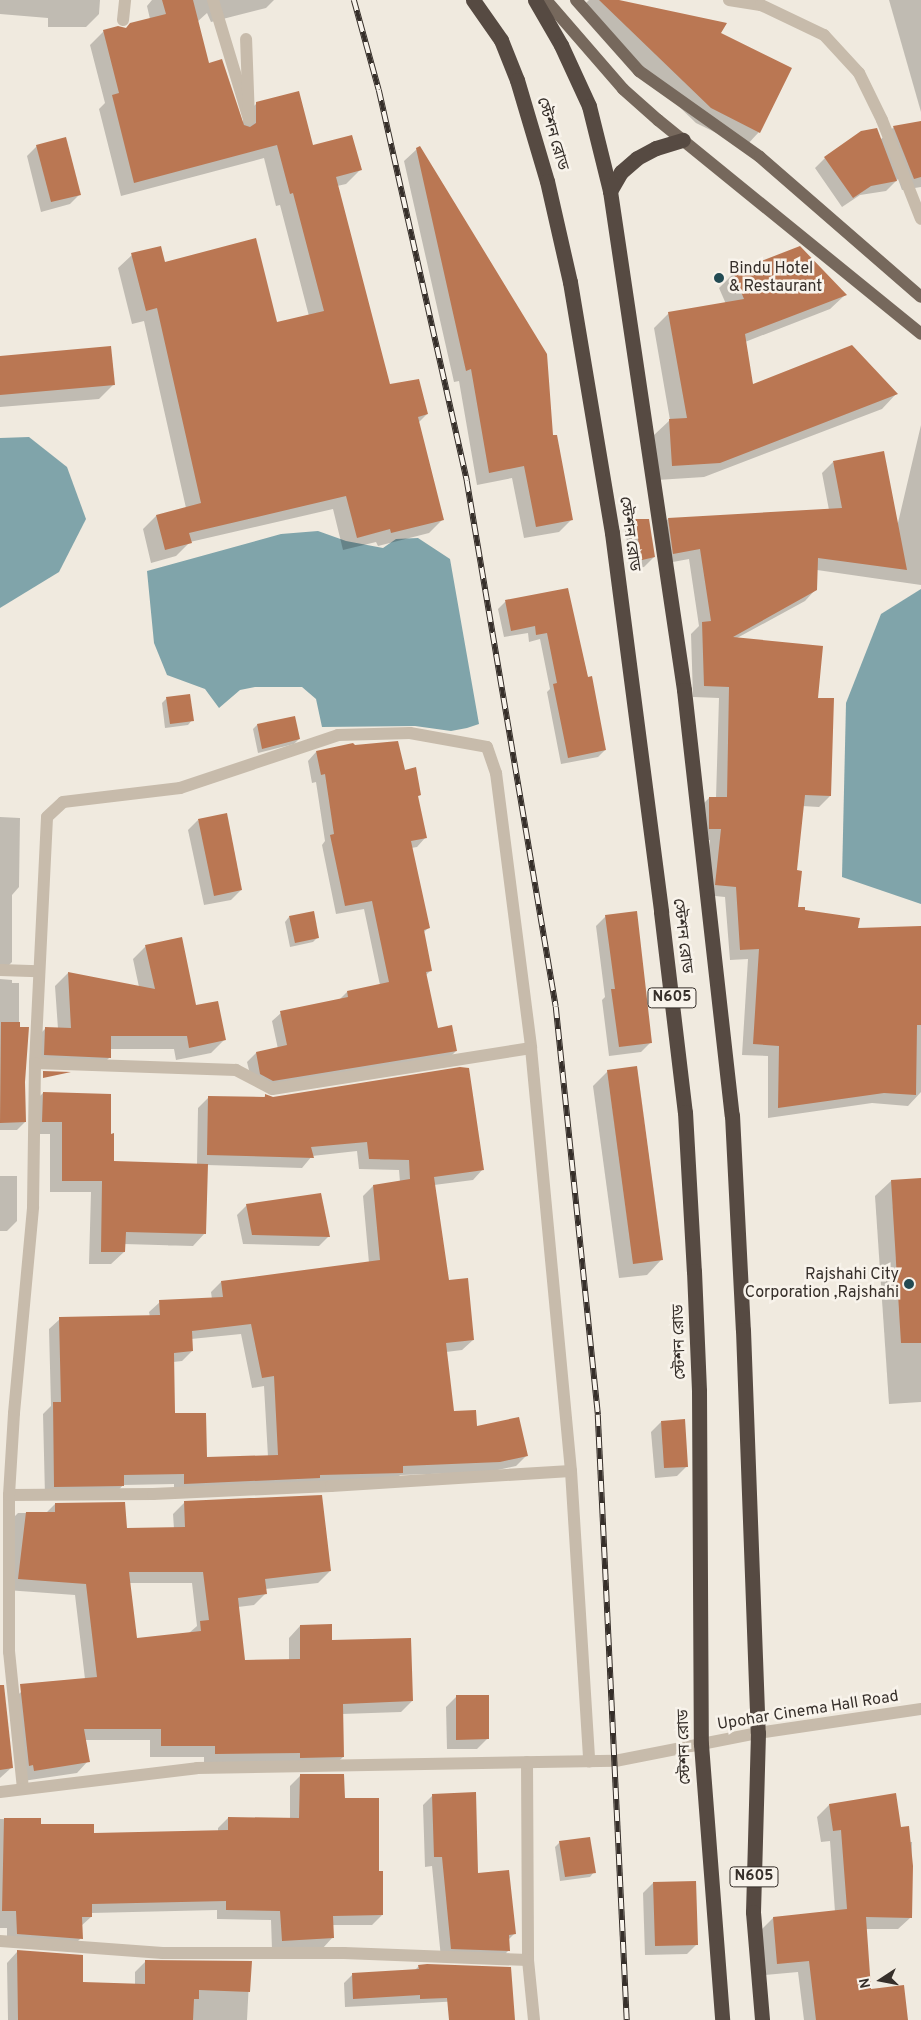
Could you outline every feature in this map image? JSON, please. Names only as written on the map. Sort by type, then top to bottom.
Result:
[{"type":"highway","name":"স্টেশন রোড","points":[[472,0],[501,40],[517,80],[548,181],[570,282],[586,370],[617,572],[686,1112],[699,1391],[701,1744],[722,2020]]},
{"type":"highway","name":"স্টেশন রোড","points":[[534,0],[561,45],[589,106],[610,191],[684,690],[732,1115],[743,1330],[758,1733],[753,1912],[762,2020]]},
{"type":"highway","points":[[610,191],[621,172],[637,158],[656,148],[683,140]]},
{"type":"main road","points":[[546,0],[623,89],[921,334]]},
{"type":"main road","points":[[576,0],[638,71],[760,157],[921,297]]},
{"type":"street","points":[[123,20],[125,0]]},
{"type":"street","points":[[213,0],[249,119],[246,39]]},
{"type":"street","points":[[729,0],[761,5],[824,34],[859,73],[882,120],[921,219]]},
{"type":"street","points":[[23,1789],[5,1652],[9,1495],[14,1413],[33,1207],[38,971],[47,816],[63,802],[180,788],[338,735],[410,733],[486,747],[496,773],[531,1048],[571,1471],[589,1761]]},
{"type":"street","points":[[0,970],[38,971]]},
{"type":"street","points":[[35,1063],[236,1070],[272,1089],[531,1048]]},
{"type":"street","points":[[9,1495],[153,1494],[331,1486],[571,1471]]},
{"type":"street","name":"Upohar Cinema Hall Road","points":[[0,1792],[197,1768],[615,1760],[758,1733],[921,1709]]},
{"type":"street","points":[[527,1762],[528,1960],[534,2020]]},
{"type":"street","points":[[0,1940],[163,1953],[344,1952],[528,1960]]},
{"type":"water","points":[[29,437],[67,467],[86,519],[59,572],[0,608],[0,438]]},
{"type":"water","points":[[318,531],[346,541],[383,548],[396,539],[418,538],[450,559],[479,724],[451,731],[415,726],[322,727],[316,699],[302,687],[255,687],[240,690],[219,708],[205,689],[167,675],[154,643],[147,571],[281,534]]},
{"type":"water","points":[[921,589],[921,904],[842,877],[846,703],[881,614]]},
{"type":"building","points":[[162,0],[193,0],[209,63],[222,59],[244,125],[250,127],[256,123],[256,102],[299,91],[313,145],[352,135],[362,170],[336,177],[390,384],[419,379],[428,414],[418,417],[444,520],[391,533],[390,529],[357,538],[346,496],[189,533],[192,543],[165,550],[156,515],[201,503],[157,308],[146,311],[131,253],[161,246],[165,262],[256,238],[277,322],[324,311],[293,193],[290,194],[277,145],[134,183],[112,95],[119,93],[103,30],[118,26],[126,28],[130,23],[166,14]]},
{"type":"building","points":[[599,0],[619,0],[727,23],[721,33],[792,68],[760,133],[711,108]]},
{"type":"building","points":[[921,121],[921,177],[914,179],[893,126]]},
{"type":"building","points":[[877,128],[897,181],[871,186],[853,198],[824,157],[861,131]]},
{"type":"building","points":[[66,137],[81,195],[51,202],[36,145]]},
{"type":"building","points":[[420,146],[547,354],[553,435],[557,435],[573,520],[536,527],[524,466],[489,473],[471,369],[466,371],[416,148]]},
{"type":"building","points":[[800,246],[847,295],[745,334],[753,384],[852,345],[898,394],[720,463],[672,466],[669,419],[687,418],[668,312],[744,299],[733,272]]},
{"type":"building","points":[[111,346],[115,385],[0,395],[0,356]]},
{"type":"building","points":[[884,451],[907,570],[818,558],[817,590],[733,637],[823,646],[818,698],[834,698],[831,796],[805,795],[797,870],[802,871],[798,907],[805,907],[805,910],[860,918],[858,928],[921,926],[921,1025],[917,1025],[916,1095],[884,1093],[778,1108],[779,1046],[753,1044],[759,949],[740,950],[736,887],[715,885],[721,829],[709,829],[709,797],[727,797],[729,687],[704,686],[702,622],[711,621],[700,549],[673,554],[668,518],[842,508],[833,461]]},
{"type":"building","points":[[634,519],[649,519],[655,557],[642,560]]},
{"type":"building","points":[[568,588],[588,677],[592,676],[606,750],[568,758],[553,684],[557,683],[547,633],[536,635],[535,626],[511,631],[505,600]]},
{"type":"building","points":[[190,694],[194,721],[170,724],[166,697]]},
{"type":"building","points":[[295,716],[300,739],[262,749],[257,724]]},
{"type":"building","points":[[398,741],[405,770],[416,767],[421,795],[418,796],[427,838],[411,841],[430,928],[424,930],[432,971],[426,972],[438,1028],[452,1025],[457,1051],[273,1081],[260,1074],[256,1052],[287,1045],[280,1011],[348,997],[347,991],[389,982],[372,901],[345,906],[330,835],[334,834],[325,774],[321,775],[316,751],[353,743],[355,745]]},
{"type":"building","points":[[227,813],[242,890],[214,896],[198,819]]},
{"type":"building","points":[[314,911],[319,938],[295,943],[289,916]]},
{"type":"building","points":[[637,911],[652,1043],[619,1047],[611,989],[615,989],[605,915]]},
{"type":"building","points":[[182,937],[196,1005],[218,1001],[226,1040],[189,1048],[187,1036],[111,1036],[111,1058],[44,1055],[45,1027],[71,1028],[68,972],[155,989],[145,945]]},
{"type":"building","points":[[1,1022],[20,1022],[20,1027],[29,1027],[25,1082],[26,1122],[0,1123]]},
{"type":"building","points":[[637,1066],[663,1260],[633,1264],[607,1070]]},
{"type":"building","points":[[460,1067],[469,1068],[484,1170],[434,1177],[449,1280],[468,1278],[474,1340],[446,1343],[454,1411],[476,1410],[477,1426],[519,1417],[528,1456],[500,1462],[403,1466],[403,1473],[320,1475],[320,1478],[184,1484],[184,1474],[124,1475],[124,1486],[54,1487],[53,1402],[61,1402],[59,1317],[160,1315],[159,1300],[223,1297],[221,1281],[380,1260],[373,1185],[410,1179],[409,1160],[369,1159],[367,1142],[311,1147],[314,1158],[207,1155],[208,1096],[265,1097],[265,1094],[273,1097]],"holes":[[[251,1324],[262,1378],[274,1376],[278,1455],[207,1457],[206,1413],[175,1413],[174,1353],[193,1351],[192,1331]]]},
{"type":"building","points":[[43,1071],[71,1072],[43,1078]]},
{"type":"building","points":[[43,1092],[111,1094],[111,1134],[114,1133],[114,1161],[208,1164],[206,1234],[126,1232],[125,1252],[101,1252],[102,1181],[62,1181],[62,1122],[42,1122]]},
{"type":"building","name":"Rajshahi City Corporation ,Rajshahi","points":[[921,1178],[921,1343],[901,1343],[891,1180]]},
{"type":"building","points":[[321,1193],[330,1237],[252,1235],[246,1204]]},
{"type":"building","points":[[685,1419],[688,1467],[664,1468],[661,1421]]},
{"type":"building","points":[[322,1495],[331,1571],[265,1579],[267,1594],[238,1598],[245,1660],[300,1659],[300,1625],[332,1624],[332,1640],[411,1638],[413,1701],[343,1704],[344,1757],[300,1758],[300,1753],[215,1754],[215,1746],[161,1746],[161,1729],[84,1729],[90,1762],[34,1771],[33,1765],[29,1766],[20,1684],[97,1677],[86,1584],[18,1579],[26,1512],[55,1512],[55,1503],[125,1502],[127,1528],[185,1527],[184,1501]],"holes":[[[129,1572],[203,1572],[209,1620],[200,1621],[201,1631],[137,1638]]]},
{"type":"building","points":[[0,1685],[4,1685],[13,1768],[0,1770]]},
{"type":"building","points":[[456,1695],[489,1695],[489,1739],[456,1740]]},
{"type":"building","points":[[300,1774],[344,1774],[345,1798],[379,1798],[379,1871],[383,1871],[383,1915],[333,1916],[334,1938],[282,1941],[280,1911],[226,1910],[226,1901],[92,1904],[92,1917],[82,1917],[83,1939],[17,1934],[16,1911],[2,1911],[4,1818],[41,1818],[41,1824],[94,1824],[94,1833],[228,1830],[228,1817],[299,1818]]},
{"type":"building","points":[[476,1792],[478,1873],[509,1870],[516,1934],[509,1935],[510,1951],[451,1949],[442,1857],[434,1857],[432,1794]]},
{"type":"building","points":[[896,1793],[901,1827],[909,1826],[913,1866],[912,1918],[866,1917],[871,1989],[904,1985],[908,2020],[816,2020],[809,1961],[777,1964],[773,1917],[847,1909],[841,1830],[833,1831],[829,1804]]},
{"type":"building","points":[[590,1837],[596,1873],[565,1877],[559,1841]]},
{"type":"building","points":[[696,1881],[698,1945],[655,1946],[653,1882]]},
{"type":"building","points":[[17,1950],[83,1955],[83,1982],[145,1984],[145,1960],[252,1961],[250,1992],[199,1990],[199,1999],[194,1999],[193,2020],[18,2020]]},
{"type":"building","points":[[418,1965],[511,1967],[515,2020],[449,2020],[447,1998],[420,1999],[420,1995],[353,1999],[352,1973],[419,1969]]},
{"type":"railway","points":[[354,0],[379,90],[467,481],[556,1007],[598,1415],[627,2020]]},
{"type":"place","name":"Bindu Hotel & Restaurant","points":[[719,278]]},
{"type":"place","name":"Rajshahi City Corporation ,Rajshahi","points":[[909,1284]]}]
